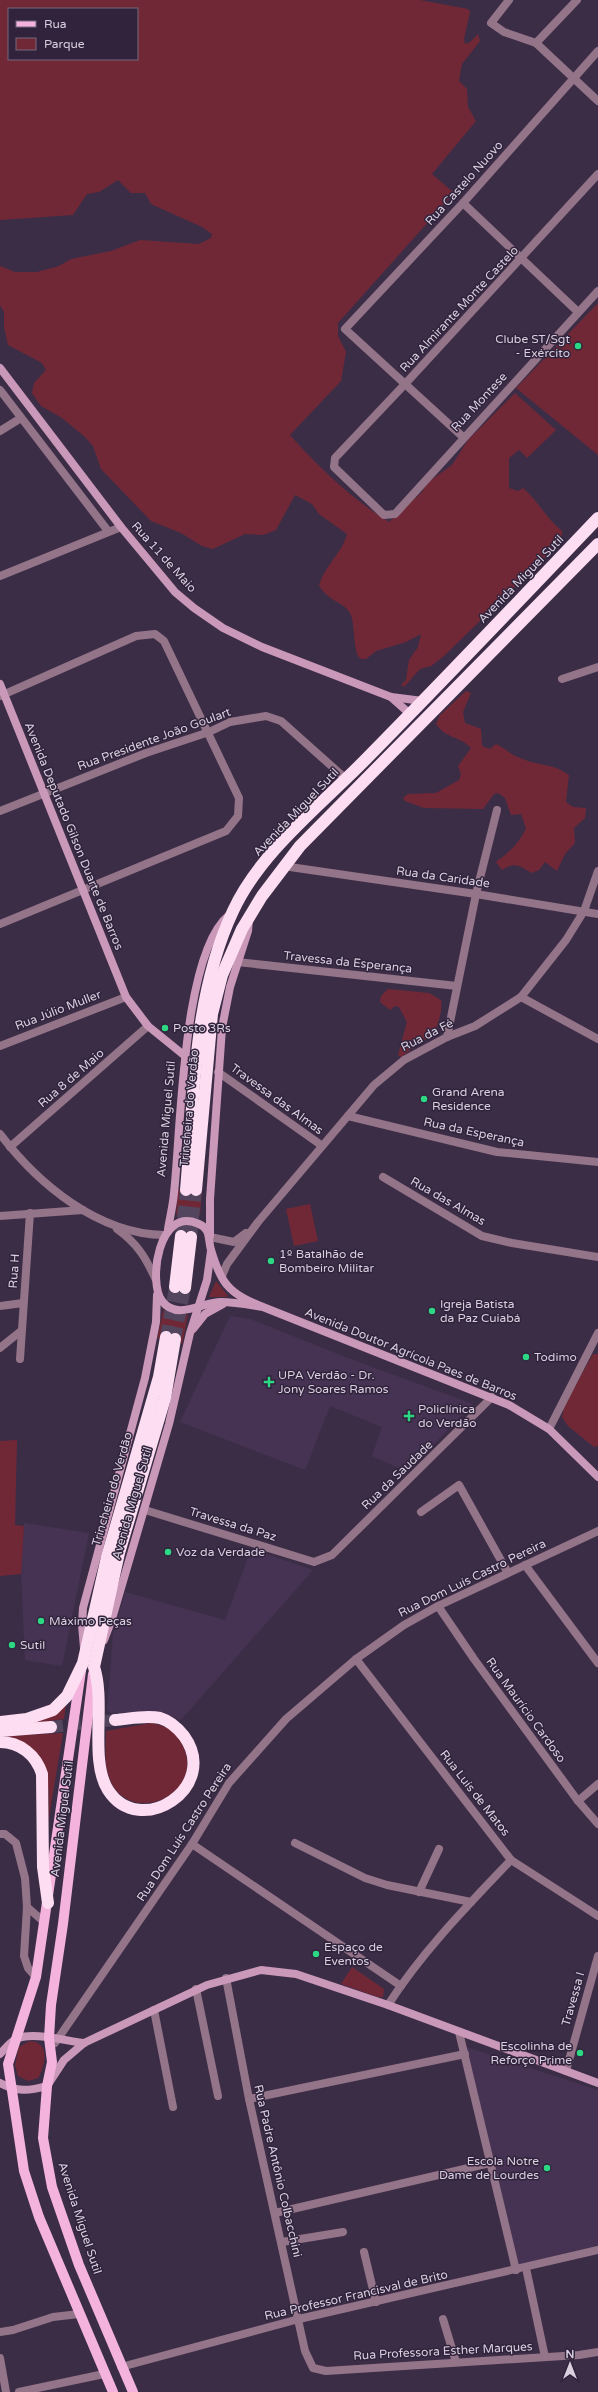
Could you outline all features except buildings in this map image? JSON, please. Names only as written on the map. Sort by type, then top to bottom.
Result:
[{"type":"highway","name":"Avenida Miguel Sutil","points":[[232,912],[246,888],[278,847],[423,701],[598,518]]},
{"type":"highway","points":[[249,916],[283,866],[300,846],[598,544]]},
{"type":"highway","name":"Trincheira do Verdão","points":[[232,912],[209,984],[203,1014],[191,1190],[212,1014],[229,956],[249,916]]},
{"type":"highway","points":[[180,1288],[186,1236]]},
{"type":"highway","name":"Trincheira do Verdão","points":[[91,1650],[165,1398],[171,1338]]},
{"type":"highway","name":"Avenida Miguel Sutil","points":[[82,1663],[91,1650]]},
{"type":"highway","name":"Avenida Miguel Sutil","points":[[91,1650],[94,1667]]},
{"type":"highway","points":[[0,1722],[27,1719],[54,1710],[67,1696],[82,1663]]},
{"type":"highway","points":[[94,1667],[98,1686],[100,1768],[107,1789],[124,1805],[148,1810],[161,1807],[178,1798],[191,1779],[193,1758],[191,1748],[180,1730],[169,1721],[160,1718],[115,1720]]},
{"type":"highway","points":[[0,1731],[51,1727]]},
{"type":"highway","points":[[0,1742],[8,1742],[28,1752],[37,1763],[42,1774],[43,1867],[48,1903]]},
{"type":"main road","name":"Avenida Miguel Sutil","points":[[82,1663],[36,1977],[27,2008],[14,2040],[8,2064],[10,2088],[24,2171],[39,2217],[104,2374],[113,2392]]},
{"type":"main road","name":"Avenida Miguel Sutil","points":[[94,1667],[52,2042],[52,2062],[47,2086],[44,2138],[52,2187],[79,2265],[121,2367],[133,2392]]},
{"type":"street","points":[[509,0],[491,23],[504,32],[536,43],[573,80],[598,101]]},
{"type":"street","points":[[536,43],[577,0]]},
{"type":"street","name":"Rua Castelo Nuovo","points":[[406,383],[345,329],[463,203],[598,51]]},
{"type":"street","name":"Rua Almirante Monte Castelo","points":[[395,514],[384,515],[334,467],[335,458],[522,258],[598,174]]},
{"type":"street","points":[[463,203],[578,312]]},
{"type":"street","name":"Rua Montese","points":[[395,514],[463,437],[598,291]]},
{"type":"street","name":"Rua 11 de Maio","points":[[0,368],[121,527],[175,592],[194,608],[223,628],[262,647],[391,697],[423,701]]},
{"type":"street","points":[[406,383],[463,437]]},
{"type":"street","points":[[0,390],[108,531]]},
{"type":"street","points":[[0,431],[21,418]]},
{"type":"street","points":[[0,576],[121,527]]},
{"type":"street","points":[[0,924],[82,888],[226,832],[238,816],[239,798],[209,732],[164,641],[155,634],[136,636],[2,695]]},
{"type":"street","points":[[562,679],[598,667]]},
{"type":"street","name":"Avenida Deputado Gilson Duarte de Barros","points":[[0,684],[2,695],[45,794],[126,997],[148,1026],[185,1056]]},
{"type":"street","name":"Rua 11 de Maio","points":[[391,697],[410,714]]},
{"type":"street","name":"Rua Presidente João Goulart","points":[[0,811],[146,753],[209,732],[230,722],[266,716],[281,721],[346,779]]},
{"type":"street","points":[[447,1037],[476,894],[497,810]]},
{"type":"street","name":"Rua da Caridade","points":[[283,866],[476,894],[598,914]]},
{"type":"street","name":"Rua da Fé","points":[[222,1276],[227,1264],[258,1222],[321,1145],[348,1116],[374,1084],[404,1060],[447,1037],[475,1026],[522,997],[566,940],[584,911],[598,871]]},
{"type":"street","name":"Avenida Miguel Sutil","points":[[156,1280],[174,1193],[185,1056],[198,980],[205,956],[221,923],[232,912]]},
{"type":"street","points":[[210,1237],[210,1199],[218,1072],[226,1005],[237,962],[248,931],[249,916]]},
{"type":"street","name":"Travessa da Esperança","points":[[237,962],[457,986]]},
{"type":"street","name":"Rua Júlio Muller","points":[[0,1046],[126,997]]},
{"type":"street","points":[[522,997],[598,1039]]},
{"type":"street","name":"Rua 8 de Maio","points":[[10,1147],[148,1026]]},
{"type":"street","points":[[172,1045],[187,1041]]},
{"type":"street","name":"Travessa das Almas","points":[[218,1072],[321,1145]]},
{"type":"street","name":"Rua da Esperança","points":[[348,1116],[497,1152],[598,1162]]},
{"type":"street","points":[[0,1134],[10,1147],[48,1185],[83,1210],[105,1221],[136,1233],[166,1232],[178,1223],[195,1222],[203,1226],[210,1237]]},
{"type":"street","name":"Rua das Almas","points":[[383,1177],[482,1236],[512,1243],[598,1257]]},
{"type":"street","points":[[0,1216],[83,1210]]},
{"type":"street","name":"Rua H","points":[[20,1359],[30,1213]]},
{"type":"street","points":[[105,1221],[132,1240],[145,1256],[156,1280],[157,1292]]},
{"type":"street","name":"Rua da Fé","points":[[210,1237],[234,1242],[258,1222]]},
{"type":"street","name":"Avenida Doutor Agrícola Paes de Barros","points":[[210,1237],[210,1249],[222,1276],[234,1292],[263,1307],[516,1408],[549,1429],[598,1478]]},
{"type":"street","name":"Avenida Miguel Sutil","points":[[157,1292],[156,1322],[143,1385],[84,1608],[82,1625],[91,1650],[105,1638],[145,1510],[169,1424],[197,1306],[208,1280],[210,1249]]},
{"type":"street","name":"Avenida Doutor Agrícola Paes de Barros","points":[[157,1292],[163,1303],[174,1310],[184,1310],[197,1306],[227,1302],[263,1307]]},
{"type":"street","points":[[190,1333],[205,1314],[227,1302]]},
{"type":"street","points":[[0,1306],[24,1303]]},
{"type":"street","points":[[0,1348],[21,1330]]},
{"type":"street","points":[[549,1429],[598,1333]]},
{"type":"street","name":"Rua da Saudade","points":[[314,1562],[332,1555],[492,1398]]},
{"type":"street","points":[[421,1512],[459,1485],[508,1573]]},
{"type":"street","name":"Travessa da Paz","points":[[145,1510],[314,1562]]},
{"type":"street","name":"Rua Dom Luís Castro Pereira","points":[[52,2042],[192,1844],[229,1783],[247,1760],[286,1719],[356,1659],[404,1625],[438,1606],[598,1531]]},
{"type":"street","points":[[525,1565],[597,1660]]},
{"type":"street","name":"Rua Maurício Cardoso","points":[[438,1606],[578,1800],[598,1824]]},
{"type":"street","name":"Rua Luís de Matos","points":[[356,1659],[511,1860],[598,1916]]},
{"type":"street","points":[[578,1800],[598,1784]]},
{"type":"street","points":[[0,1834],[5,1834],[16,1843],[25,1878],[27,1907],[24,1956],[28,1968],[36,1977]]},
{"type":"street","points":[[295,1843],[365,1878],[419,1892],[472,1902]]},
{"type":"street","points":[[192,1844],[401,1986]]},
{"type":"street","points":[[419,1892],[439,1849]]},
{"type":"street","points":[[388,2005],[401,1986],[472,1902],[511,1860]]},
{"type":"street","points":[[27,1907],[43,1921]]},
{"type":"street","name":"Travessa I","points":[[566,2071],[598,1956]]},
{"type":"street","points":[[0,2083],[10,2088],[24,2091],[47,2086],[68,2055],[84,2043],[196,1989],[226,1978],[261,1970],[296,1974],[388,2005],[598,2083]]},
{"type":"street","name":"Rua Padre Antônio Colbacchini","points":[[226,1978],[249,2099],[305,2351],[313,2368]]},
{"type":"street","points":[[196,1989],[218,2096]]},
{"type":"street","points":[[154,2010],[173,2107]]},
{"type":"street","points":[[459,2032],[516,2270]]},
{"type":"street","points":[[0,2054],[14,2040],[32,2035],[52,2042],[84,2043]]},
{"type":"street","points":[[249,2099],[464,2054]]},
{"type":"street","points":[[275,2213],[490,2163]]},
{"type":"street","points":[[282,2242],[343,2232]]},
{"type":"street","name":"Rua Professor Francisval de Brito","points":[[121,2367],[299,2319],[526,2268],[598,2250]]},
{"type":"street","points":[[364,2252],[376,2302]]},
{"type":"street","points":[[526,2268],[545,2357]]},
{"type":"street","points":[[0,2332],[12,2330],[53,2317],[79,2314]]},
{"type":"street","points":[[443,2319],[456,2362]]},
{"type":"street","name":"Rua Professora Esther Marques","points":[[313,2368],[326,2370],[545,2357],[598,2352]]},
{"type":"street","points":[[0,2358],[6,2392]]},
{"type":"street","points":[[19,2392],[104,2374]]},
{"type":"shaded area","name":"UPA Verdão - Dr. Jony Soares Ramos","points":[[230,1316],[250,1319],[348,1358],[473,1404],[407,1472],[372,1456],[382,1427],[330,1406],[305,1470],[180,1422]]},
{"type":"shaded area","points":[[24,1523],[89,1533],[62,1666],[25,1660],[21,1574]]},
{"type":"shaded area","points":[[251,1549],[313,1570],[181,1720],[160,1712],[111,1713],[107,1710],[113,1634],[125,1592],[225,1620]]},
{"type":"shaded area","name":"Escola Notre Dame de Lourdes","points":[[466,2047],[598,2090],[598,2246],[519,2265]]},
{"type":"green space","points":[[0,0],[420,0],[468,9],[470,12],[464,39],[465,44],[470,42],[478,34],[480,41],[462,64],[459,81],[467,89],[468,107],[476,121],[432,174],[454,193],[338,323],[338,336],[346,352],[341,381],[290,435],[336,482],[375,513],[389,522],[422,492],[427,483],[452,465],[468,440],[515,393],[556,430],[527,458],[519,450],[509,458],[509,488],[518,491],[523,488],[551,521],[562,531],[562,538],[556,547],[444,656],[431,666],[420,669],[404,687],[401,685],[406,680],[409,660],[418,647],[421,634],[406,642],[376,651],[366,659],[361,659],[358,656],[355,646],[353,622],[350,613],[347,609],[327,595],[319,585],[326,571],[342,547],[347,534],[319,514],[312,504],[295,495],[276,530],[263,535],[245,534],[213,549],[202,546],[181,533],[151,521],[101,469],[93,446],[85,437],[62,418],[41,406],[32,393],[34,383],[46,370],[42,363],[8,345],[4,327],[4,312],[0,305],[0,266],[15,272],[37,272],[59,266],[71,259],[111,251],[140,240],[199,244],[211,238],[212,234],[202,227],[151,204],[145,193],[131,193],[118,180],[99,192],[87,194],[73,215],[0,220]]},
{"type":"green space","name":"Clube ST/Sgt - Exército","points":[[598,303],[598,455],[516,388]]},
{"type":"green space","points":[[466,691],[471,693],[463,712],[465,723],[481,729],[482,746],[490,749],[496,744],[517,757],[527,761],[551,766],[563,771],[569,775],[566,802],[573,807],[586,808],[585,818],[574,828],[575,843],[565,854],[557,871],[545,862],[539,870],[531,873],[514,865],[502,870],[496,862],[514,847],[526,828],[521,814],[511,815],[505,798],[498,793],[494,794],[483,809],[424,808],[405,801],[403,798],[408,794],[436,793],[459,780],[461,774],[458,766],[471,748],[462,741],[444,732],[436,724],[440,715]]},
{"type":"green space","points":[[388,989],[429,993],[441,1000],[440,1017],[432,1036],[416,1042],[412,1049],[401,1057],[398,1055],[407,1022],[399,1007],[395,1006],[390,1010],[380,1002],[381,996]]},
{"type":"green space","points":[[178,1188],[183,1195],[191,1197],[202,1190],[200,1215],[186,1212],[176,1215]]},
{"type":"green space","points":[[310,1204],[318,1241],[294,1246],[286,1209]]},
{"type":"green space","points":[[216,1281],[228,1296],[227,1297],[209,1297]]},
{"type":"green space","points":[[163,1310],[173,1315],[188,1315],[182,1345],[178,1337],[171,1334],[163,1335],[157,1340]]},
{"type":"green space","points":[[593,1354],[598,1354],[598,1446],[594,1447],[568,1426],[562,1417],[565,1404]]},
{"type":"green space","points":[[17,1440],[15,1525],[24,1526],[21,1574],[0,1576],[0,1441]]},
{"type":"green space","points":[[66,1704],[64,1719],[26,1724]]},
{"type":"green space","points":[[151,1723],[170,1730],[177,1736],[183,1746],[187,1764],[184,1780],[174,1792],[160,1800],[145,1803],[129,1800],[117,1791],[107,1769],[106,1731]]},
{"type":"green space","points":[[63,1733],[48,1823],[49,1794],[45,1769],[40,1759],[32,1749],[21,1742],[6,1736]]},
{"type":"green space","points":[[352,1967],[384,1989],[383,1997],[378,1997],[341,1984]]},
{"type":"green space","points":[[30,2041],[41,2045],[44,2061],[38,2078],[28,2081],[18,2076],[15,2065],[19,2047]]},
{"type":"tunnel","points":[[181,1236],[186,1190]]},
{"type":"tunnel","points":[[191,1237],[196,1190]]},
{"type":"tunnel","points":[[166,1337],[175,1287]]},
{"type":"tunnel","points":[[175,1339],[185,1288]]},
{"type":"tunnel","points":[[51,1727],[115,1720]]},
{"type":"place","name":"Clube ST/Sgt - Exército","points":[[578,346]]},
{"type":"place","name":"Posto 3Rs","points":[[165,1028]]},
{"type":"place","name":"Grand Arena Residence","points":[[424,1099]]},
{"type":"place","name":"1º Batalhão de Bombeiro Militar","points":[[271,1261]]},
{"type":"place","name":"Igreja Batista da Paz Cuiabá","points":[[432,1311]]},
{"type":"place","name":"Todimo","points":[[526,1357]]},
{"type":"place","name":"UPA Verdão - Dr. Jony Soares Ramos","points":[[269,1382]]},
{"type":"place","name":"Policlínica do Verdão","points":[[409,1416]]},
{"type":"place","name":"Voz da Verdade","points":[[168,1552]]},
{"type":"place","name":"Máximo Peças","points":[[41,1621]]},
{"type":"place","name":"Sutil","points":[[12,1645]]},
{"type":"place","name":"Espaço de Eventos","points":[[316,1954]]},
{"type":"place","name":"Escolinha de Reforço Prime","points":[[580,2053]]},
{"type":"place","name":"Escola Notre Dame de Lourdes","points":[[547,2168]]}]
